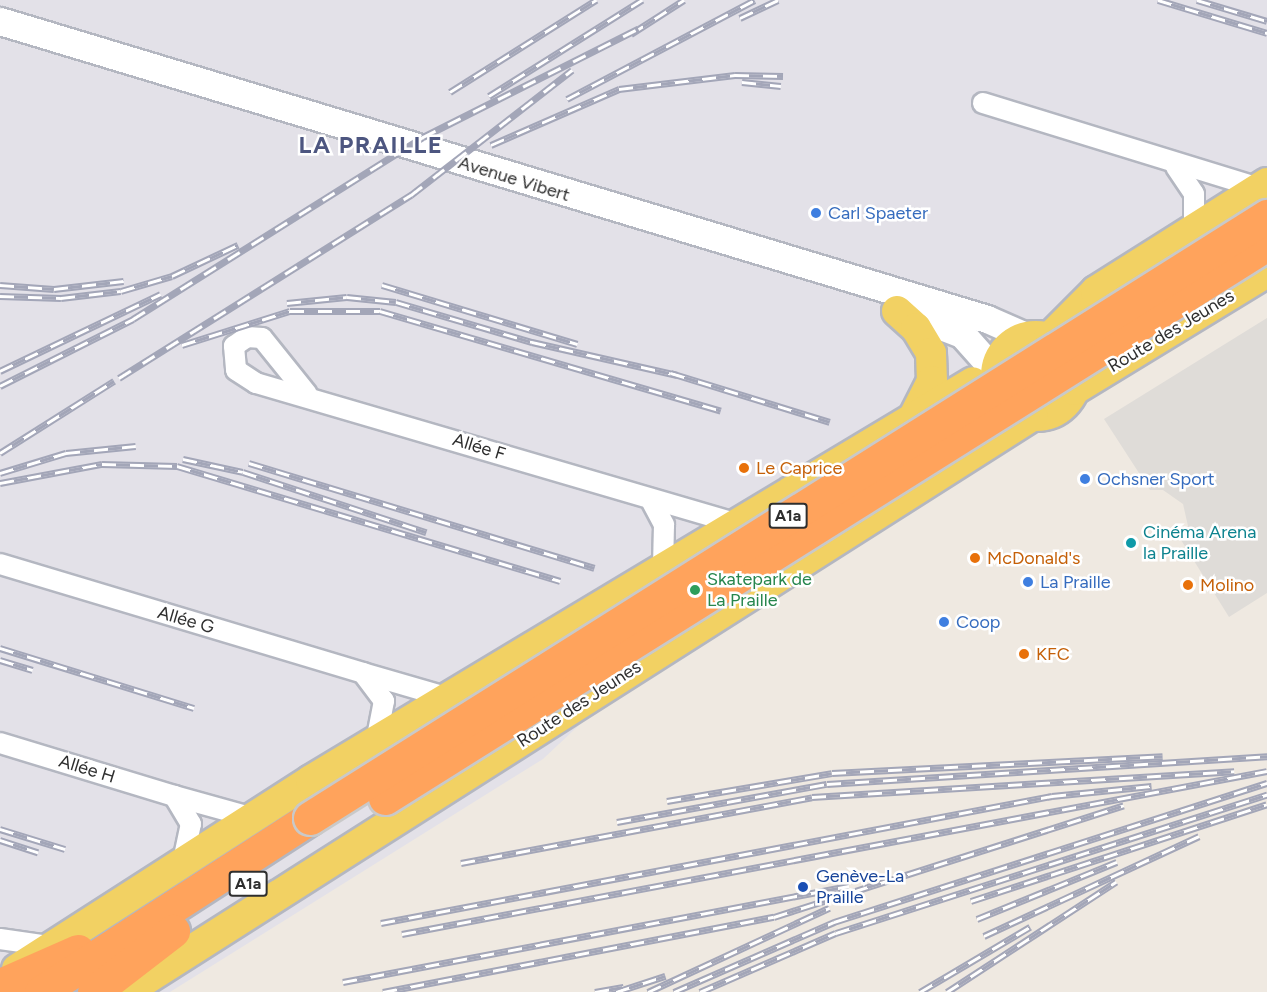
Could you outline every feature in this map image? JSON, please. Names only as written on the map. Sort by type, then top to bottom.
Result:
[{"type":"highway","name":"A1a","points":[[316,828],[1264,196]]},
{"type":"highway","name":"A1a","points":[[69,992],[163,924],[316,828],[1267,244]]},
{"type":"highway","name":"A1a","points":[[94,992],[163,924]]},
{"type":"highway","points":[[0,983],[163,924]]},
{"type":"highway","points":[[41,992],[163,924]]},
{"type":"main road","name":"Avenue Vibert","points":[[0,21],[987,319],[1038,337]]},
{"type":"main road","name":"Avenue Vibert","points":[[0,39],[897,311],[962,334],[994,370]]},
{"type":"main road","points":[[0,983],[49,946],[375,742],[915,414],[994,370],[1009,347],[1038,337],[1096,291],[1194,228],[1264,196]]},
{"type":"main road","name":"Route des Jeunes","points":[[1074,390],[1267,272]]},
{"type":"main road","points":[[897,311],[916,328],[931,353],[932,381],[915,414]]},
{"type":"main road","points":[[994,370],[1004,399],[1032,416],[1056,411],[1074,390],[1072,358],[1038,337]]},
{"type":"main road","name":"Route des Jeunes","points":[[126,992],[551,724],[673,643],[1032,416]]},
{"type":"main road","points":[[655,572],[636,605],[638,618],[651,636],[673,643]]},
{"type":"main road","points":[[504,663],[551,647],[574,659],[585,686],[551,724]]},
{"type":"street","points":[[983,103],[1264,196]]},
{"type":"street","points":[[1176,166],[1194,194],[1194,228]]},
{"type":"street","name":"Allée F","points":[[307,394],[652,502]]},
{"type":"street","points":[[652,502],[736,523]]},
{"type":"street","points":[[652,502],[664,525],[655,572]]},
{"type":"street","name":"Allée G","points":[[3,560],[363,673]]},
{"type":"street","points":[[363,673],[449,698]]},
{"type":"street","points":[[363,673],[384,700],[375,742]]},
{"type":"street","name":"Allée H","points":[[0,743],[174,796]]},
{"type":"street","points":[[174,796],[254,818]]},
{"type":"street","points":[[174,796],[190,824],[183,861]]},
{"type":"street","points":[[0,939],[49,946]]},
{"type":"shaded area","points":[[0,0],[1267,0],[1267,283],[624,683],[543,759],[170,992],[0,992]]},
{"type":"shaded area","points":[[1267,318],[1267,593],[1229,617],[1181,540],[1188,526],[1183,504],[1163,490],[1150,490],[1104,419]]},
{"type":"railway","points":[[450,92],[596,0]]},
{"type":"railway","points":[[489,96],[642,0]]},
{"type":"railway","points":[[631,34],[684,0]]},
{"type":"railway","points":[[567,99],[755,0]]},
{"type":"railway","points":[[740,18],[778,0]]},
{"type":"railway","points":[[1158,0],[1267,33]]},
{"type":"railway","points":[[1197,0],[1267,21]]},
{"type":"railway","points":[[0,386],[133,319],[423,137],[638,29]]},
{"type":"railway","points":[[119,378],[411,195],[572,70]]},
{"type":"railway","points":[[491,145],[619,89],[735,75],[783,76]]},
{"type":"railway","points":[[742,82],[781,86]]},
{"type":"railway","points":[[0,296],[61,298],[121,291],[172,276],[238,245]]},
{"type":"railway","points":[[0,285],[54,289],[124,281]]},
{"type":"railway","points":[[382,285],[577,344]]},
{"type":"railway","points":[[0,371],[161,294]]},
{"type":"railway","points":[[287,303],[347,297],[396,302],[532,342],[677,375]]},
{"type":"railway","points":[[182,345],[290,311],[380,311],[721,411]]},
{"type":"railway","points":[[671,373],[830,422]]},
{"type":"railway","points":[[0,453],[114,381]]},
{"type":"railway","points":[[0,473],[66,453],[136,446]]},
{"type":"railway","points":[[183,459],[243,472],[426,532]]},
{"type":"railway","points":[[249,463],[594,568]]},
{"type":"railway","points":[[0,483],[102,464],[177,466],[560,581]]},
{"type":"railway","points":[[0,648],[194,708]]},
{"type":"railway","points":[[0,660],[32,670]]},
{"type":"railway","points":[[667,801],[832,773],[1163,756]]},
{"type":"railway","points":[[617,822],[827,784],[1267,756]]},
{"type":"railway","points":[[461,863],[812,797],[1234,771]]},
{"type":"railway","points":[[402,934],[1267,771]]},
{"type":"railway","points":[[674,992],[834,922],[1267,783]]},
{"type":"railway","points":[[381,923],[1052,796],[1152,786]]},
{"type":"railway","points":[[700,992],[836,933],[1267,795]]},
{"type":"railway","points":[[971,901],[1267,804]]},
{"type":"railway","points":[[383,992],[774,917],[1124,805]]},
{"type":"railway","points":[[0,829],[65,849]]},
{"type":"railway","points":[[984,936],[1199,836]]},
{"type":"railway","points":[[0,840],[38,852]]},
{"type":"railway","points":[[977,919],[1117,862]]},
{"type":"railway","points":[[947,992],[1116,882]]},
{"type":"railway","points":[[343,982],[849,886]]},
{"type":"railway","points":[[648,992],[829,908]]},
{"type":"railway","points":[[920,992],[1030,927]]},
{"type":"railway","points":[[616,992],[665,976]]},
{"type":"railway","points":[[595,992],[624,987]]},
{"type":"place","name":"Carl Spaeter","points":[[816,213]]},
{"type":"place","name":"Le Caprice","points":[[744,468]]},
{"type":"place","name":"Ochsner Sport","points":[[1085,479]]},
{"type":"place","name":"Cinéma Arena la Praille","points":[[1131,543]]},
{"type":"place","name":"McDonald's","points":[[975,558]]},
{"type":"place","name":"La Praille","points":[[1028,582]]},
{"type":"place","name":"Molino","points":[[1188,585]]},
{"type":"place","name":"Skatepark de La Praille","points":[[695,590]]},
{"type":"place","name":"Coop","points":[[944,622]]},
{"type":"place","name":"KFC","points":[[1024,654]]},
{"type":"place","name":"Genève-La Praille","points":[[803,887]]},
{"type":"district","name":"LA PRAILLE","points":[[371,145]]}]
